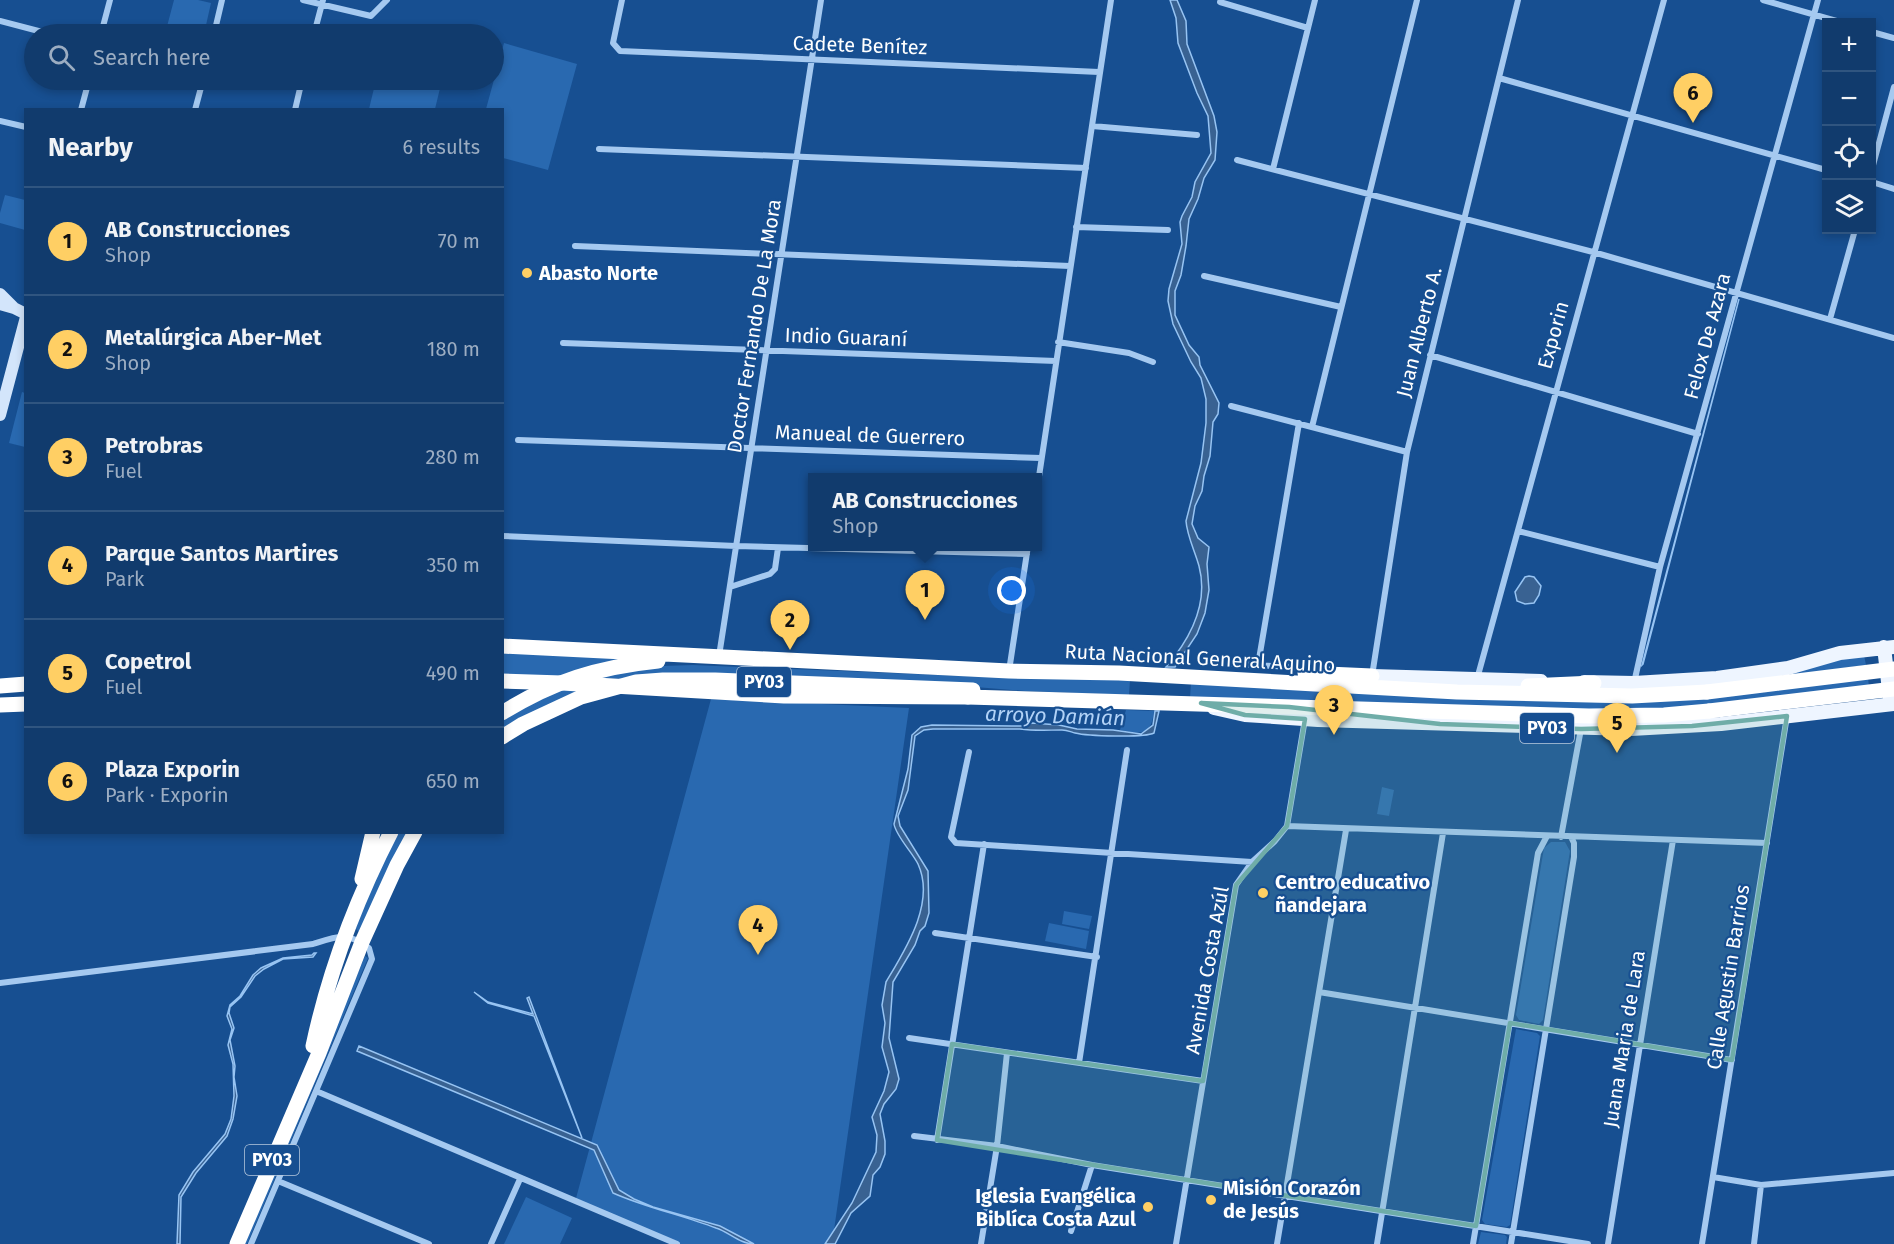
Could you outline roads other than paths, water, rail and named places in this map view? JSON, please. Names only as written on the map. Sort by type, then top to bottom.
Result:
[{"type":"highway","name":"Ruta Nacional General Aquino","points":[[504,646],[1009,671],[1206,677],[1457,692],[1632,696],[1707,692],[1894,669]]},
{"type":"highway","name":"PY03","points":[[504,712],[554,685],[578,676],[626,664],[716,657]]},
{"type":"highway","name":"PY03","points":[[1240,680],[1275,672],[1372,674]]},
{"type":"highway","name":"PY03","points":[[504,736],[523,724],[580,697],[636,682],[663,680],[969,690],[1037,698]]},
{"type":"highway","name":"PY03","points":[[504,681],[784,696],[1037,698],[1601,716],[1664,715],[1893,699]]},
{"type":"highway","points":[[1457,692],[1495,687],[1594,683]]},
{"type":"highway","points":[[0,686],[24,684]]},
{"type":"highway","points":[[0,705],[24,704]]},
{"type":"highway","points":[[363,892],[362,875],[372,834]]},
{"type":"highway","name":"PY03","points":[[307,1076],[318,1020],[333,966],[363,892],[390,834]]},
{"type":"highway","name":"PY03","points":[[237,1244],[307,1076],[319,1053],[362,942],[397,865],[414,834]]},
{"type":"main road","name":"PY03","points":[[1372,674],[1477,680],[1634,683],[1718,678],[1780,670],[1840,653],[1889,647]]},
{"type":"main road","points":[[1889,647],[1893,699]]},
{"type":"main road","name":"PY03","points":[[1201,703],[1219,710],[1245,715],[1581,729],[1692,726],[1788,716],[1893,699]]},
{"type":"main road","points":[[1289,707],[1440,724]]},
{"type":"street","points":[[104,24],[110,0]]},
{"type":"street","points":[[216,24],[222,0]]},
{"type":"street","points":[[303,0],[371,16],[387,0]]},
{"type":"street","name":"Cadete Benítez","points":[[622,0],[613,43],[620,51],[1099,72]]},
{"type":"street","name":"Doctor Fernando De La Mora","points":[[716,657],[730,587],[820,0]]},
{"type":"street","points":[[1039,473],[1111,0]]},
{"type":"street","points":[[1273,169],[1315,0]]},
{"type":"street","points":[[1312,427],[1417,0]]},
{"type":"street","name":"Juan Alberto A.","points":[[1372,674],[1407,452],[1518,0]]},
{"type":"street","name":"Exporin","points":[[1477,680],[1664,0]]},
{"type":"street","points":[[1763,0],[1825,18]]},
{"type":"street","name":"Felox De Azara","points":[[1634,683],[1660,567],[1818,0]]},
{"type":"street","points":[[317,24],[323,3]]},
{"type":"street","points":[[1220,3],[1308,28]]},
{"type":"street","points":[[0,21],[24,27]]},
{"type":"street","points":[[1876,33],[1894,38]]},
{"type":"street","points":[[1499,78],[1822,169]]},
{"type":"street","points":[[1876,154],[1894,87]]},
{"type":"street","points":[[82,108],[86,90]]},
{"type":"street","points":[[196,108],[200,90]]},
{"type":"street","points":[[295,108],[300,90]]},
{"type":"street","points":[[0,121],[24,127]]},
{"type":"street","points":[[1092,126],[1197,135]]},
{"type":"street","points":[[599,149],[1086,168]]},
{"type":"street","points":[[1237,160],[1593,252],[1894,338]]},
{"type":"street","points":[[1876,183],[1894,189]]},
{"type":"street","points":[[1076,227],[1168,230]]},
{"type":"street","points":[[1830,319],[1854,234]]},
{"type":"street","points":[[575,246],[1070,266]]},
{"type":"street","points":[[1204,276],[1341,307]]},
{"type":"street","points":[[0,294],[23,315]]},
{"type":"street","points":[[0,304],[23,315]]},
{"type":"street","points":[[0,415],[23,315]]},
{"type":"street","points":[[1058,342],[1129,353],[1153,362]]},
{"type":"street","name":"Indio Guaraní","points":[[563,343],[1056,361]]},
{"type":"street","points":[[1430,355],[1698,434]]},
{"type":"street","points":[[1231,406],[1407,452]]},
{"type":"street","points":[[1258,665],[1299,423]]},
{"type":"street","name":"Manueal de Guerrero","points":[[518,440],[1041,458]]},
{"type":"street","points":[[1518,531],[1660,567]]},
{"type":"street","points":[[504,536],[808,548]]},
{"type":"street","points":[[730,587],[770,574],[775,569],[778,548]]},
{"type":"street","points":[[1009,671],[1028,551]]},
{"type":"street","points":[[1223,663],[1372,674]]},
{"type":"street","name":"Calle Agustin Barrios","points":[[1702,1244],[1788,716]]},
{"type":"street","points":[[1305,719],[1287,826],[1346,830],[1767,843]]},
{"type":"street","points":[[1561,837],[1581,729]]},
{"type":"street","points":[[1079,1063],[1127,750]]},
{"type":"street","points":[[969,752],[951,837],[956,843],[1252,862]]},
{"type":"street","name":"Avenida Costa Azúl","points":[[1176,1244],[1236,885],[1252,862],[1275,842],[1287,826]]},
{"type":"street","points":[[1277,1244],[1346,830]]},
{"type":"street","points":[[1377,1244],[1443,833]]},
{"type":"street","points":[[1473,1244],[1538,853],[1546,836]]},
{"type":"street","points":[[1511,1244],[1574,857],[1574,843],[1571,837]]},
{"type":"street","name":"Juana Maria de Lara","points":[[1608,1244],[1673,840]]},
{"type":"street","points":[[937,1140],[984,844]]},
{"type":"street","points":[[934,933],[1097,957]]},
{"type":"street","points":[[0,983],[313,944],[346,935],[369,948],[372,959],[251,1244]]},
{"type":"street","points":[[1319,992],[1732,1060]]},
{"type":"street","points":[[909,1038],[1203,1081]]},
{"type":"street","points":[[981,1244],[997,1146],[1007,1053]]},
{"type":"street","points":[[316,1091],[677,1244]]},
{"type":"street","points":[[914,1136],[997,1146],[1092,1165],[1588,1244]]},
{"type":"street","points":[[1071,1231],[1092,1165]]},
{"type":"street","points":[[1713,1177],[1761,1185],[1894,1173]]},
{"type":"street","points":[[491,1244],[520,1179]]},
{"type":"street","points":[[278,1181],[429,1244]]},
{"type":"street","points":[[1754,1244],[1761,1185]]},
{"type":"place","name":"Plaza Exporin","points":[[1693,123]]},
{"type":"place","name":"Abasto Norte","points":[[527,273]]},
{"type":"place","name":"AB Construcciones","points":[[925,620]]},
{"type":"place","name":"Metalúrgica Aber-Met","points":[[790,650]]},
{"type":"place","name":"Petrobras","points":[[1334,735]]},
{"type":"place","name":"Copetrol","points":[[1617,753]]},
{"type":"place","name":"Centro educativo ñandejara","points":[[1263,893]]},
{"type":"place","name":"Parque Santos Martires","points":[[758,955]]},
{"type":"place","name":"Misión Corazón de Jesús","points":[[1211,1200]]},
{"type":"place","name":"Iglesia Evangélica Biblíca Costa Azul","points":[[1148,1207]]},
{"type":"water label","name":"arroyo Damián","points":[[1055,716]]}]
